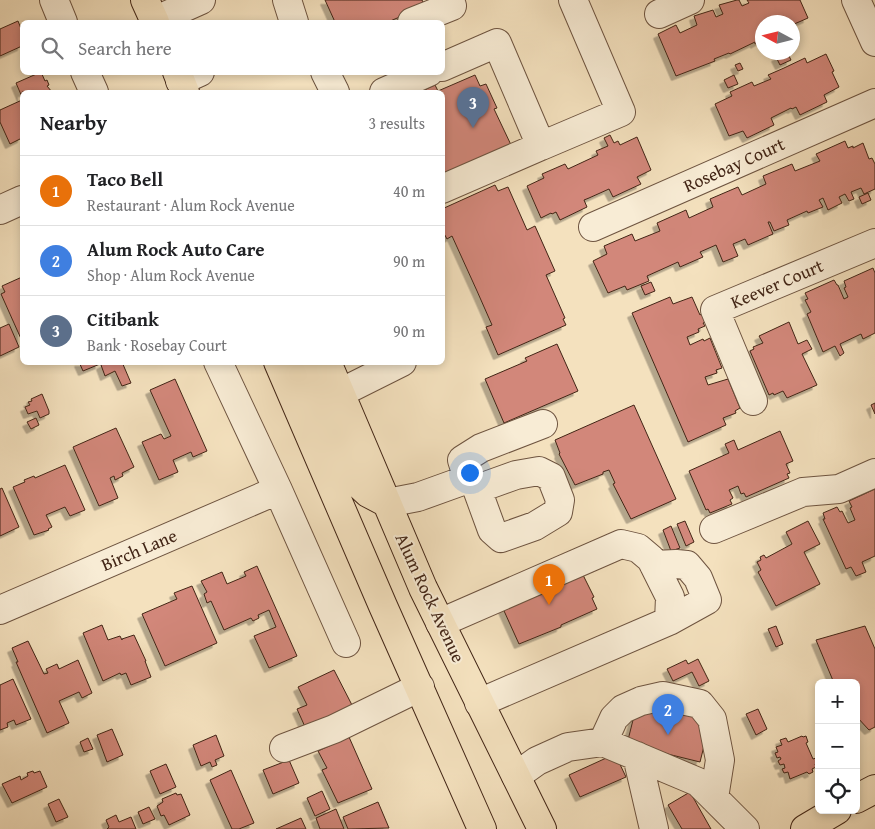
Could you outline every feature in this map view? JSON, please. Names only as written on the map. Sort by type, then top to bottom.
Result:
[{"type":"main road","points":[[279,365],[482,829]]},
{"type":"main road","points":[[295,365],[304,370],[354,480],[368,493],[387,503]]},
{"type":"main road","name":"Alum Rock Avenue","points":[[328,365],[440,623],[542,829]]},
{"type":"main road","points":[[860,797],[875,789]]},
{"type":"main road","points":[[805,829],[830,814]]},
{"type":"street","points":[[54,0],[63,20]]},
{"type":"street","points":[[151,14],[201,0]]},
{"type":"street","points":[[287,0],[293,20]]},
{"type":"street","points":[[417,20],[452,6],[450,0]]},
{"type":"street","points":[[445,188],[621,112],[573,0]]},
{"type":"street","points":[[659,14],[690,0]]},
{"type":"street","points":[[856,0],[875,42]]},
{"type":"street","points":[[445,66],[497,43],[541,146]]},
{"type":"street","points":[[86,75],[93,90]]},
{"type":"street","points":[[326,75],[334,90]]},
{"type":"street","points":[[388,90],[422,75]]},
{"type":"street","name":"Rosebay Court","points":[[593,227],[875,103]]},
{"type":"street","points":[[0,210],[20,201]]},
{"type":"street","name":"Keever Court","points":[[753,401],[716,310],[875,243]]},
{"type":"street","points":[[219,365],[278,490],[346,643]]},
{"type":"street","points":[[340,392],[396,365]]},
{"type":"street","points":[[387,503],[472,484],[462,460],[481,448],[543,424]]},
{"type":"street","points":[[714,529],[803,492],[839,489],[875,473]]},
{"type":"street","name":"Birch Lane","points":[[0,610],[278,490]]},
{"type":"street","points":[[440,623],[621,544],[638,548],[654,565],[670,597],[669,621]]},
{"type":"street","points":[[479,703],[669,621],[707,600],[698,578],[686,565],[654,565]]},
{"type":"street","points":[[284,748],[334,729],[420,687]]},
{"type":"street","points":[[603,742],[614,718],[624,709],[641,701],[663,696],[700,704],[712,719],[720,760],[714,798]]},
{"type":"street","points":[[516,776],[536,761],[568,747],[603,742],[698,782],[745,829]]},
{"type":"street","points":[[636,756],[654,829]]},
{"type":"building","points":[[325,0],[422,0],[425,6],[393,20],[334,20]]},
{"type":"building","points":[[737,0],[739,0],[742,6],[749,3],[747,0],[800,0],[808,18],[800,22],[800,15],[755,15],[755,42],[730,54],[714,59],[715,61],[676,76],[658,34],[676,25],[680,33],[697,25],[694,16],[713,10],[716,17],[723,14],[719,5]]},
{"type":"building","points":[[18,21],[20,26],[20,47],[0,56],[0,29]]},
{"type":"building","points":[[826,54],[839,87],[824,95],[827,102],[800,115],[796,107],[791,108],[771,118],[774,125],[747,138],[743,131],[729,136],[715,104],[732,96],[730,92],[752,82],[754,86],[771,79],[768,75],[805,58],[807,63]]},
{"type":"building","points":[[778,60],[791,60],[780,65]]},
{"type":"building","points":[[740,63],[743,69],[738,71],[735,65]]},
{"type":"building","points":[[34,75],[42,75],[45,81],[47,80],[49,85],[47,86],[50,90],[20,90],[20,92],[16,83]]},
{"type":"building","points":[[475,75],[480,86],[486,84],[497,108],[494,109],[512,147],[445,182],[445,90],[440,90]]},
{"type":"building","points":[[734,75],[738,84],[728,88],[724,80]]},
{"type":"building","points":[[435,85],[438,90],[426,90],[426,89]]},
{"type":"building","points":[[20,101],[20,139],[10,144],[0,122],[0,110]]},
{"type":"building","points":[[610,135],[614,143],[618,141],[620,145],[637,137],[651,170],[637,177],[641,184],[613,197],[609,189],[584,200],[587,207],[560,220],[556,212],[541,218],[527,186],[544,178],[542,174],[565,164],[568,169],[598,155],[596,151],[608,146],[604,138]]},
{"type":"building","points":[[845,141],[848,148],[853,146],[853,148],[863,143],[869,159],[872,158],[875,164],[875,189],[864,194],[861,188],[851,192],[854,199],[849,201],[845,194],[839,197],[842,203],[828,210],[823,198],[819,200],[823,207],[808,213],[807,211],[787,220],[789,225],[774,231],[770,222],[768,222],[773,234],[748,245],[745,239],[733,244],[738,256],[723,262],[716,245],[700,252],[703,257],[680,267],[678,262],[647,276],[649,281],[627,290],[625,286],[608,293],[593,261],[607,254],[604,246],[632,234],[635,241],[660,231],[657,223],[686,210],[689,218],[713,207],[710,199],[738,187],[742,195],[766,184],[763,176],[792,164],[795,171],[820,161],[816,154]]},
{"type":"building","points":[[495,185],[498,191],[508,187],[527,230],[535,226],[555,271],[546,275],[565,318],[563,319],[566,325],[498,355],[486,327],[492,325],[477,291],[452,236],[447,239],[445,235],[445,208]]},
{"type":"building","points":[[868,193],[871,200],[862,204],[859,197]]},
{"type":"building","points":[[873,268],[875,273],[875,333],[863,339],[861,334],[840,344],[844,353],[840,356],[835,346],[823,352],[807,314],[811,312],[805,300],[808,299],[805,293],[834,280],[844,299],[848,297],[844,288],[846,287],[844,281]]},
{"type":"building","points":[[20,278],[20,337],[1,294],[5,292],[2,286]]},
{"type":"building","points":[[651,282],[655,291],[645,295],[641,286]]},
{"type":"building","points":[[670,297],[673,304],[692,297],[700,315],[703,313],[706,322],[703,323],[705,326],[698,329],[699,332],[687,337],[690,345],[710,338],[722,368],[716,370],[717,373],[705,377],[708,385],[728,379],[740,408],[735,411],[736,413],[723,418],[726,425],[688,442],[632,313]]},
{"type":"building","points":[[789,322],[798,344],[807,340],[812,349],[802,354],[817,385],[787,398],[783,391],[769,395],[750,351],[754,349],[753,347],[763,343],[759,336]]},
{"type":"building","points":[[9,324],[19,347],[0,356],[0,328]]},
{"type":"building","points":[[557,344],[578,391],[504,423],[485,379],[527,361],[525,358]]},
{"type":"building","points":[[80,365],[98,365],[83,371]]},
{"type":"building","points":[[101,365],[123,365],[131,383],[122,386],[115,371],[105,376]]},
{"type":"building","points":[[175,379],[207,451],[193,457],[191,452],[173,460],[178,472],[159,480],[142,442],[161,434],[164,439],[171,436],[150,390]]},
{"type":"building","points":[[42,394],[49,414],[40,418],[37,411],[28,414],[25,407],[30,405],[28,402]]},
{"type":"building","points":[[875,403],[875,414],[871,405]]},
{"type":"building","points":[[634,405],[676,499],[631,519],[613,484],[615,483],[609,470],[575,485],[559,454],[555,440]]},
{"type":"building","points":[[36,418],[39,425],[31,429],[27,422]]},
{"type":"building","points":[[116,428],[134,467],[122,473],[123,476],[115,480],[114,476],[110,478],[118,498],[99,506],[73,447]]},
{"type":"building","points":[[780,431],[793,461],[786,464],[790,473],[787,474],[789,478],[746,497],[744,493],[741,494],[738,486],[729,490],[733,498],[730,500],[732,504],[710,513],[708,509],[706,510],[689,471],[729,453],[725,444],[734,440],[738,450]]},
{"type":"building","points":[[65,465],[85,510],[70,516],[65,507],[46,515],[52,527],[49,530],[34,535],[13,487],[25,482],[24,480],[34,476],[35,478]]},
{"type":"building","points":[[2,488],[19,527],[0,536],[0,489]]},
{"type":"building","points":[[875,489],[875,556],[862,562],[866,572],[856,576],[851,567],[846,569],[823,519],[825,519],[823,513],[837,507],[840,512],[842,511],[848,523],[855,520],[849,501]]},
{"type":"building","points":[[685,521],[694,542],[686,546],[677,524]]},
{"type":"building","points":[[808,521],[820,544],[804,552],[820,584],[776,606],[758,572],[761,570],[757,562],[761,560],[760,557],[764,555],[766,558],[792,544],[786,532]]},
{"type":"building","points":[[671,526],[680,548],[671,551],[663,530]]},
{"type":"building","points":[[257,566],[297,656],[269,668],[254,636],[276,627],[269,610],[258,615],[259,618],[253,621],[251,618],[224,630],[211,601],[207,603],[204,594],[207,592],[201,581],[222,572],[227,584],[246,576],[244,572]]},
{"type":"building","points":[[579,567],[594,597],[592,598],[597,609],[561,625],[561,627],[519,644],[500,602]]},
{"type":"building","points":[[192,586],[217,643],[165,666],[142,614],[177,599],[174,593]]},
{"type":"building","points":[[102,625],[108,640],[120,636],[122,640],[134,635],[151,677],[131,685],[126,673],[121,675],[120,673],[103,681],[83,633]]},
{"type":"building","points":[[776,626],[783,644],[776,647],[768,629]]},
{"type":"building","points":[[865,626],[875,649],[875,727],[869,730],[860,720],[860,679],[832,679],[816,640]]},
{"type":"building","points":[[28,641],[44,674],[48,673],[46,669],[57,664],[59,669],[78,660],[92,693],[82,698],[79,692],[59,701],[69,723],[47,733],[16,662],[18,662],[12,648]]},
{"type":"building","points":[[698,659],[709,681],[699,686],[692,672],[673,681],[667,669],[686,660],[688,664]]},
{"type":"building","points":[[334,670],[353,707],[306,729],[297,709],[307,705],[298,687]]},
{"type":"building","points":[[13,679],[31,719],[16,725],[14,720],[7,723],[8,727],[0,730],[0,685]]},
{"type":"building","points":[[655,703],[704,715],[709,726],[700,762],[627,744],[636,708],[653,712]]},
{"type":"building","points":[[758,709],[767,729],[756,735],[746,714]]},
{"type":"building","points":[[112,729],[123,755],[107,762],[97,735]]},
{"type":"building","points":[[216,735],[224,756],[215,760],[217,765],[212,767],[210,762],[201,766],[193,745]]},
{"type":"building","points":[[806,736],[808,742],[806,743],[813,759],[815,758],[813,772],[809,774],[807,772],[790,779],[788,772],[784,773],[782,769],[785,768],[784,764],[780,765],[778,761],[781,759],[780,757],[777,758],[775,753],[778,752],[776,747],[782,745],[780,740],[786,738],[788,742]]},
{"type":"building","points":[[349,737],[372,789],[338,803],[322,770],[327,768],[318,751]]},
{"type":"building","points":[[88,738],[93,749],[84,752],[80,742]]},
{"type":"building","points":[[615,754],[626,777],[580,797],[569,775]]},
{"type":"building","points":[[289,760],[299,783],[273,794],[263,770]]},
{"type":"building","points":[[166,764],[176,787],[160,794],[150,771]]},
{"type":"building","points":[[231,770],[254,823],[239,829],[232,829],[210,780]]},
{"type":"building","points":[[33,771],[34,773],[40,771],[47,787],[12,803],[2,784],[20,776],[21,780],[28,776],[27,773]]},
{"type":"building","points":[[322,791],[330,809],[315,816],[307,798]]},
{"type":"building","points":[[690,792],[711,829],[682,829],[668,805]]},
{"type":"building","points":[[176,793],[177,795],[181,794],[190,815],[169,825],[164,815],[161,816],[157,806],[163,802],[162,799]]},
{"type":"building","points":[[59,799],[68,817],[56,822],[48,804]]},
{"type":"building","points":[[378,802],[389,828],[348,829],[343,817]]},
{"type":"building","points":[[149,807],[155,819],[143,824],[138,812]]},
{"type":"building","points":[[336,809],[344,829],[320,829],[316,818]]},
{"type":"building","points":[[116,815],[119,822],[131,817],[136,829],[107,829],[109,827],[106,820]]},
{"type":"building","points":[[301,818],[306,829],[276,829]]},
{"type":"place","name":"Citibank","points":[[473,128]]},
{"type":"place","name":"Taco Bell","points":[[549,605]]},
{"type":"place","name":"Alum Rock Auto Care","points":[[668,735]]}]
